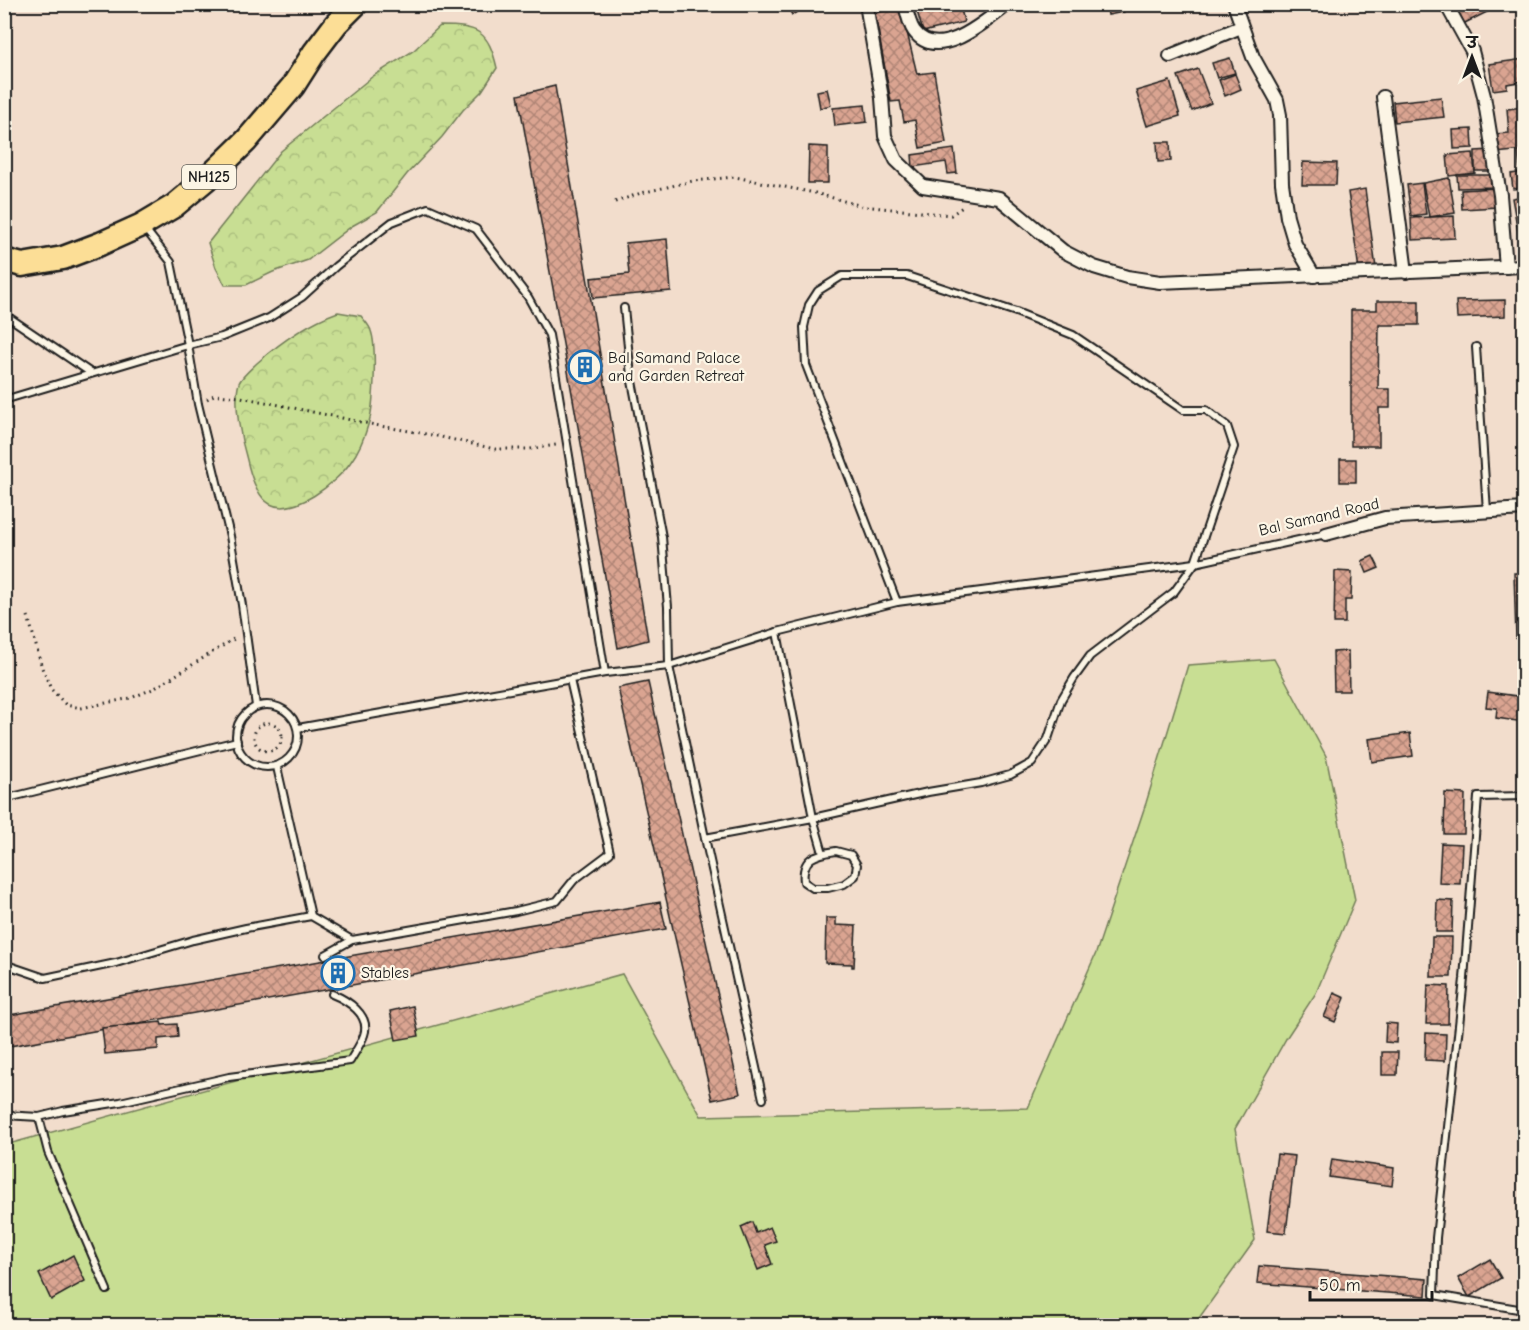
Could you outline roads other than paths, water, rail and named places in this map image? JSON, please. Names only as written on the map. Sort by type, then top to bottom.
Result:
[{"type":"highway","name":"NH125","points":[[4,260],[22,265],[63,258],[142,225],[174,206],[210,176],[246,141],[293,86],[314,52],[336,24],[356,4]]},
{"type":"street","points":[[866,4],[882,98],[885,136],[896,160],[924,186],[999,198],[1014,208],[1063,251],[1094,267],[1127,277],[1160,282],[1524,266]]},
{"type":"street","points":[[905,4],[912,29],[921,38],[931,42],[949,41],[977,29],[1008,4]]},
{"type":"street","points":[[1234,4],[1257,64],[1277,100],[1280,115],[1282,183],[1287,217],[1295,244],[1314,276]]},
{"type":"street","points":[[1446,4],[1472,51],[1484,96],[1494,147],[1506,267]]},
{"type":"street","points":[[1170,56],[1241,27]]},
{"type":"street","points":[[1383,97],[1406,272]]},
{"type":"street","name":"Bal Samand Road","points":[[1326,534],[1385,518],[1524,509]]},
{"type":"lane","points":[[4,400],[222,337],[269,318],[302,297],[336,266],[392,222],[419,211],[428,208],[476,228],[528,297],[549,335],[605,673]]},
{"type":"lane","points":[[142,225],[171,262],[198,404],[230,536],[243,605],[256,706]]},
{"type":"lane","points":[[705,838],[813,818],[991,780],[1010,775],[1032,763],[1048,739],[1061,700],[1090,656],[1174,592],[1195,563],[1234,447],[1227,426],[1206,410],[1184,410],[1072,335],[1016,312],[907,276],[842,276],[818,291],[809,305],[804,327],[806,365],[897,602]]},
{"type":"lane","points":[[624,308],[631,376],[662,537],[668,608],[669,666],[763,1099]]},
{"type":"lane","points":[[4,314],[91,373]]},
{"type":"lane","points":[[1476,346],[1487,512]]},
{"type":"lane","name":"Bal Samand Road","points":[[298,728],[605,673],[669,666],[777,632],[897,602],[1195,563],[1326,534]]},
{"type":"lane","points":[[777,632],[813,818],[823,853]]},
{"type":"lane","points":[[325,954],[352,940],[516,911],[557,901],[574,880],[610,853],[570,680]]},
{"type":"lane","points":[[273,705],[283,709],[291,715],[298,728],[299,739],[294,752],[287,761],[277,767],[259,767],[247,762],[238,752],[235,732],[241,717],[256,706],[273,705]]},
{"type":"lane","points":[[4,799],[237,741]]},
{"type":"lane","points":[[277,767],[310,916]]},
{"type":"lane","points":[[1524,796],[1478,797],[1464,979],[1436,1238],[1434,1295],[1524,1310]]},
{"type":"lane","points":[[836,851],[850,855],[857,866],[855,876],[844,884],[828,888],[813,888],[804,882],[802,870],[809,859],[823,853],[836,851]]},
{"type":"lane","points":[[4,964],[45,978],[116,963],[235,930],[310,916],[352,940]]},
{"type":"lane","points":[[4,1115],[39,1117],[229,1077],[350,1061],[365,1034],[365,1021],[348,1000],[332,994]]},
{"type":"lane","points":[[39,1117],[48,1152],[107,1290]]},
{"type":"place","name":"Bal Samand Palace and Garden Retreat","points":[[585,367]]},
{"type":"place","name":"Stables","points":[[338,973]]}]
